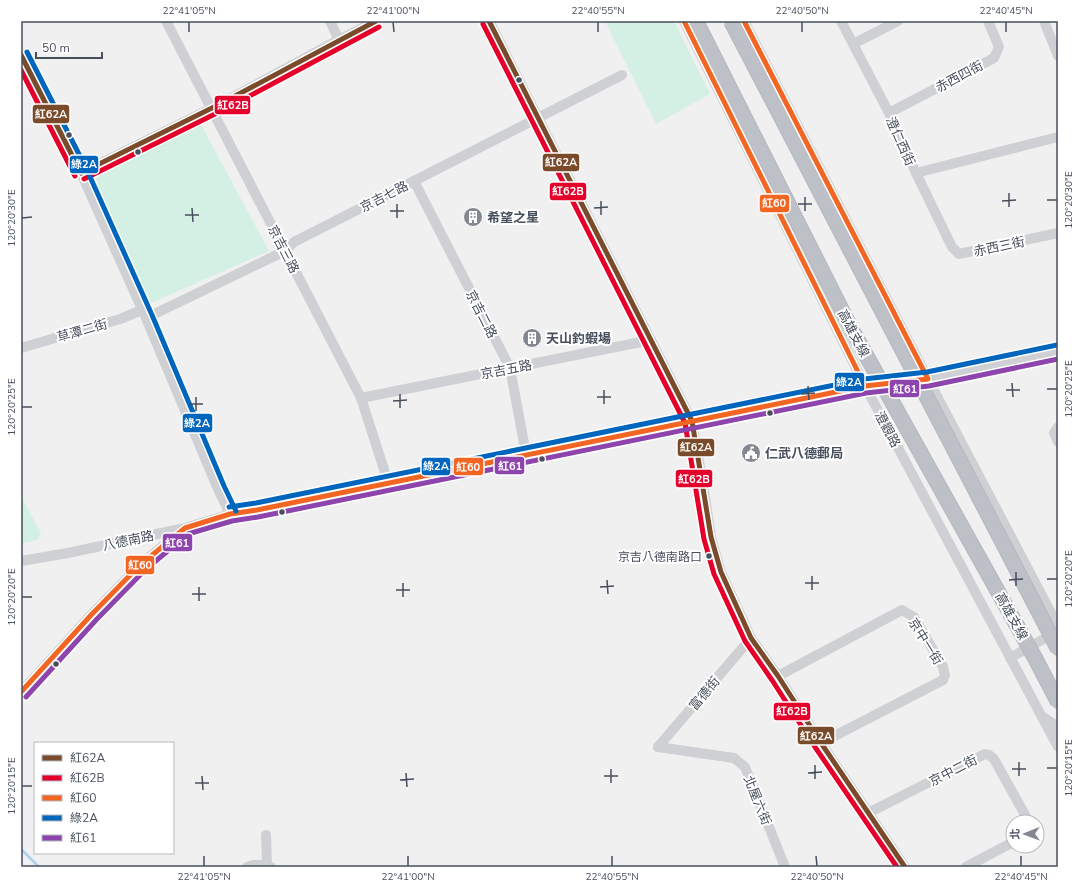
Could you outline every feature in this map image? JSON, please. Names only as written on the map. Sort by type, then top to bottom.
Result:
[{"type":"highway","name":"高雄支線","points":[[696,21],[852,330],[1058,702]]},
{"type":"highway","name":"高雄支線","points":[[731,21],[1058,649]]},
{"type":"street","name":"京吉三路","points":[[166,21],[361,398],[388,482]]},
{"type":"street","points":[[330,21],[339,40]]},
{"type":"street","points":[[81,173],[211,108],[376,21]]},
{"type":"street","points":[[489,21],[692,421],[703,484],[710,537],[721,572],[751,638],[905,867]]},
{"type":"street","name":"澄觀路","points":[[684,21],[865,386],[1058,747]]},
{"type":"street","points":[[744,21],[928,379],[1058,626]]},
{"type":"street","name":"澄仁西街","points":[[841,21],[889,114],[916,173],[1058,137]]},
{"type":"street","points":[[853,44],[898,21]]},
{"type":"street","name":"赤西四街","points":[[889,114],[994,58],[999,47],[988,21]]},
{"type":"street","points":[[1044,21],[1058,56]]},
{"type":"street","points":[[21,55],[81,173],[144,314],[230,514]]},
{"type":"street","name":"京吉七路","points":[[144,314],[285,251],[294,242],[622,75]]},
{"type":"street","name":"赤西三街","points":[[916,173],[952,247],[959,254],[1058,233]]},
{"type":"street","name":"京吉二路","points":[[414,181],[510,368],[526,454]]},
{"type":"street","name":"草潭二街","points":[[21,348],[120,319],[144,314]]},
{"type":"street","name":"京吉五路","points":[[361,398],[651,340]]},
{"type":"street","name":"八德南路","points":[[21,561],[68,553],[185,528],[230,514],[257,510],[526,454],[742,412],[865,386],[928,379],[1058,352]]},
{"type":"street","points":[[1058,427],[1054,432],[1058,442]]},
{"type":"street","points":[[21,692],[92,614],[140,565],[185,528]]},
{"type":"street","name":"京中一街","points":[[778,676],[902,610],[914,617],[943,667],[945,674],[943,680],[821,743]]},
{"type":"street","points":[[1010,658],[1058,632]]},
{"type":"street","name":"富德街","points":[[658,747],[751,638]]},
{"type":"street","points":[[1041,716],[1058,727]]},
{"type":"street","name":"北屋六街","points":[[658,747],[734,758],[745,767],[786,867]]},
{"type":"street","name":"京中二街","points":[[868,813],[985,754],[989,754],[994,759],[1024,814]]},
{"type":"street","points":[[247,867],[251,865],[268,866],[266,835]]},
{"type":"street","points":[[966,867],[1005,846]]},
{"type":"green space","points":[[605,21],[674,21],[710,94],[656,124]]},
{"type":"green space","points":[[199,121],[269,251],[144,306],[90,181]]},
{"type":"green space","points":[[21,496],[41,533],[38,540],[21,543]]},
{"type":"waterway","points":[[21,849],[39,867]]},
{"type":"transit line","name":"紅62A","points":[[81,173],[222,103],[376,21]]},
{"type":"transit line","name":"紅62A","points":[[489,21],[692,421],[711,537],[721,572],[751,638],[905,867]]},
{"type":"transit line","name":"紅60","points":[[684,21],[865,386]]},
{"type":"transit line","name":"紅60","points":[[21,692],[92,614],[140,565],[185,528],[230,514],[257,510],[865,386],[928,379],[744,21]]},
{"type":"transit line","name":"紅62B","points":[[483,24],[685,423],[704,539],[714,574],[745,641],[897,867]]},
{"type":"transit line","name":"紅62B","points":[[84,179],[225,109],[379,27]]},
{"type":"transit line","name":"綠2A","points":[[27,52],[87,170],[152,315],[236,511]]},
{"type":"transit line","name":"紅62A","points":[[21,55],[81,173]]},
{"type":"transit line","name":"紅62B","points":[[21,70],[75,176]]},
{"type":"transit line","name":"綠2A","points":[[229,507],[256,503],[864,379],[927,372],[1057,345]]},
{"type":"transit line","name":"紅61","points":[[26,697],[97,619],[145,570],[188,534],[232,521],[258,517],[866,393],[929,386],[1058,359]]},
{"type":"place","name":"希望之星","points":[[473,217]]},
{"type":"place","name":"天山釣蝦場","points":[[532,338]]},
{"type":"place","name":"仁武八德郵局","points":[[751,453]]},
{"type":"place","name":"京吉八德南路口","points":[[709,556]]}]
